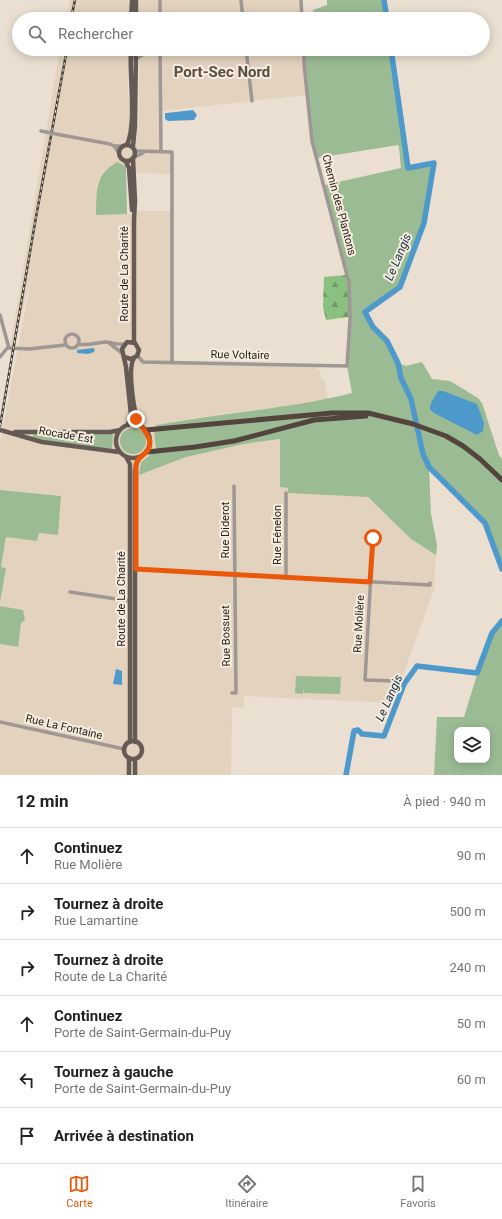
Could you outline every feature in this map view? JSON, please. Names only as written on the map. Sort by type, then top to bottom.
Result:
[{"type":"highway","points":[[146,430],[354,412],[381,416],[426,428],[463,446],[502,480]]},
{"type":"highway","points":[[147,452],[234,441],[314,420],[381,416]]},
{"type":"main road","points":[[132,0],[132,12]]},
{"type":"main road","points":[[134,12],[136,0]]},
{"type":"main road","points":[[132,56],[130,62],[131,133],[119,153],[121,159],[126,162],[135,156],[133,146],[136,120],[134,56]]},
{"type":"main road","points":[[125,145],[133,146]]},
{"type":"main road","name":"Route de La Charité","points":[[134,343],[134,220],[136,200],[135,156]]},
{"type":"main road","name":"Route de La Charité","points":[[126,162],[129,168],[134,220]]},
{"type":"main road","name":"Route de La Charité","points":[[126,343],[133,328]]},
{"type":"main road","points":[[128,425],[131,415],[123,355],[126,343],[134,343],[138,348],[131,368],[136,415],[140,426]]},
{"type":"main road","points":[[123,355],[128,359],[136,357]]},
{"type":"main road","points":[[128,425],[140,426],[146,430],[150,441],[147,452],[138,458],[126,458],[119,452],[116,438],[120,430],[128,425]]},
{"type":"main road","name":"Rocade Est","points":[[0,430],[42,442],[119,452]]},
{"type":"main road","name":"Rocade Est","points":[[10,432],[110,432],[120,430]]},
{"type":"main road","name":"Route de La Charité","points":[[126,458],[130,464],[130,742]]},
{"type":"main road","name":"Route de La Charité","points":[[135,742],[135,471],[138,458]]},
{"type":"main road","points":[[130,742],[135,742],[140,746],[140,756],[135,759],[130,759],[126,756],[124,749],[130,742]]},
{"type":"main road","points":[[129,775],[130,759]]},
{"type":"main road","points":[[135,759],[135,775]]},
{"type":"street","points":[[160,0],[160,12]]},
{"type":"street","points":[[241,0],[242,12]]},
{"type":"street","points":[[301,0],[302,12]]},
{"type":"street","points":[[159,56],[161,152]]},
{"type":"street","points":[[247,56],[252,101]]},
{"type":"street","name":"Chemin des Plantons","points":[[304,56],[312,141],[350,283],[350,320],[347,366]]},
{"type":"street","points":[[41,131],[114,146],[125,145]]},
{"type":"street","points":[[114,146],[119,153]]},
{"type":"street","points":[[135,156],[144,152],[172,152],[172,363]]},
{"type":"street","points":[[0,315],[8,347]]},
{"type":"street","points":[[65,345],[65,338],[71,334],[77,337],[78,344]]},
{"type":"street","points":[[109,343],[123,355]]},
{"type":"street","points":[[8,347],[29,349],[65,345],[71,349],[76,347],[78,344],[126,343]]},
{"type":"street","points":[[0,357],[8,347]]},
{"type":"street","name":"Rue Voltaire","points":[[136,357],[143,362],[347,366]]},
{"type":"street","name":"Rue Diderot","points":[[234,486],[234,575]]},
{"type":"street","name":"Rue Fénelon","points":[[286,493],[286,578]]},
{"type":"street","name":"Rue Molière","points":[[373,538],[365,680],[397,681]]},
{"type":"street","points":[[136,569],[430,585],[430,583]]},
{"type":"street","name":"Rue Bossuet","points":[[232,693],[236,693],[234,575]]},
{"type":"street","points":[[70,592],[130,601]]},
{"type":"street","name":"Rue La Fontaine","points":[[0,722],[124,749]]},
{"type":"shaded area","points":[[70,0],[129,0],[129,12],[67,12]]},
{"type":"shaded area","points":[[139,0],[301,0],[302,12],[139,12]]},
{"type":"shaded area","points":[[59,56],[129,56],[128,95],[135,125],[139,125],[139,56],[304,56],[307,95],[161,111],[161,152],[172,152],[172,174],[139,173],[117,162],[104,173],[97,183],[96,214],[127,214],[139,211],[172,211],[174,363],[316,365],[317,370],[320,370],[321,379],[324,380],[328,399],[265,410],[251,410],[175,421],[155,430],[156,450],[142,460],[139,475],[186,457],[244,444],[281,439],[289,493],[368,497],[411,539],[436,555],[434,589],[393,703],[244,696],[244,708],[232,707],[231,775],[0,775],[0,644],[17,647],[23,610],[0,606],[6,568],[1,567],[6,537],[37,541],[39,533],[57,535],[61,496],[0,490],[0,442],[32,274],[12,349],[10,348]]},
{"type":"green space","points":[[327,0],[384,0],[386,12],[313,12],[313,10],[327,5]]},
{"type":"green space","points":[[305,56],[392,56],[408,168],[434,163],[424,223],[400,287],[365,312],[373,327],[387,341],[398,363],[406,366],[422,362],[432,379],[450,381],[478,398],[482,403],[499,455],[502,459],[502,569],[485,523],[429,468],[431,514],[437,545],[436,555],[411,539],[368,497],[288,493],[288,488],[280,487],[280,439],[244,444],[186,457],[139,475],[141,462],[156,450],[154,428],[157,425],[304,403],[352,393],[347,366],[351,298],[325,185],[401,168],[399,147],[398,145],[317,158],[312,141]]},
{"type":"green space","points":[[117,162],[126,166],[127,214],[96,215],[98,184],[104,173]]},
{"type":"green space","points":[[346,275],[349,291],[348,317],[326,320],[323,307],[324,277]]},
{"type":"green space","points":[[133,428],[143,431],[146,441],[143,451],[133,454],[123,451],[120,441],[123,431]]},
{"type":"green space","points":[[33,433],[113,434],[112,449],[47,441],[33,438]]},
{"type":"green space","points":[[0,490],[61,496],[58,535],[39,533],[37,541],[6,537],[1,567],[6,568],[0,603]]},
{"type":"green space","points":[[0,606],[23,610],[25,620],[21,623],[18,647],[0,644]]},
{"type":"green space","points":[[502,621],[502,775],[434,775],[437,717],[464,717],[486,646],[492,633]]},
{"type":"green space","points":[[296,676],[341,677],[340,694],[304,693],[304,687],[303,694],[295,693]]},
{"type":"water","points":[[193,110],[197,115],[194,120],[168,121],[165,119],[165,113]]},
{"type":"water","points":[[93,348],[95,350],[94,352],[88,354],[77,353],[77,350]]},
{"type":"water","points":[[438,391],[443,391],[477,404],[484,423],[483,431],[477,435],[434,413],[430,409],[431,403]]},
{"type":"water","points":[[116,669],[122,671],[122,685],[113,684]]},
{"type":"waterway","name":"Le Langis","points":[[384,0],[386,12]]},
{"type":"waterway","name":"Le Langis","points":[[392,56],[408,168],[434,163],[424,223],[400,287],[365,312],[373,327],[387,341],[398,363],[401,378],[411,399],[423,454],[429,467],[485,523],[502,569]]},
{"type":"waterway","name":"Le Langis","points":[[346,775],[354,731],[358,730],[362,734],[384,736],[404,684],[417,666],[477,673],[492,633],[502,621]]},
{"type":"railway","points":[[72,12],[75,0]]},
{"type":"railway","points":[[0,426],[66,56]]},
{"type":"district","name":"Port-Sec Nord","points":[[222,72]]},
{"type":"route","points":[[136,419],[140,426],[146,430],[150,441],[147,452],[136,460],[136,569],[370,582],[373,538]]}]
